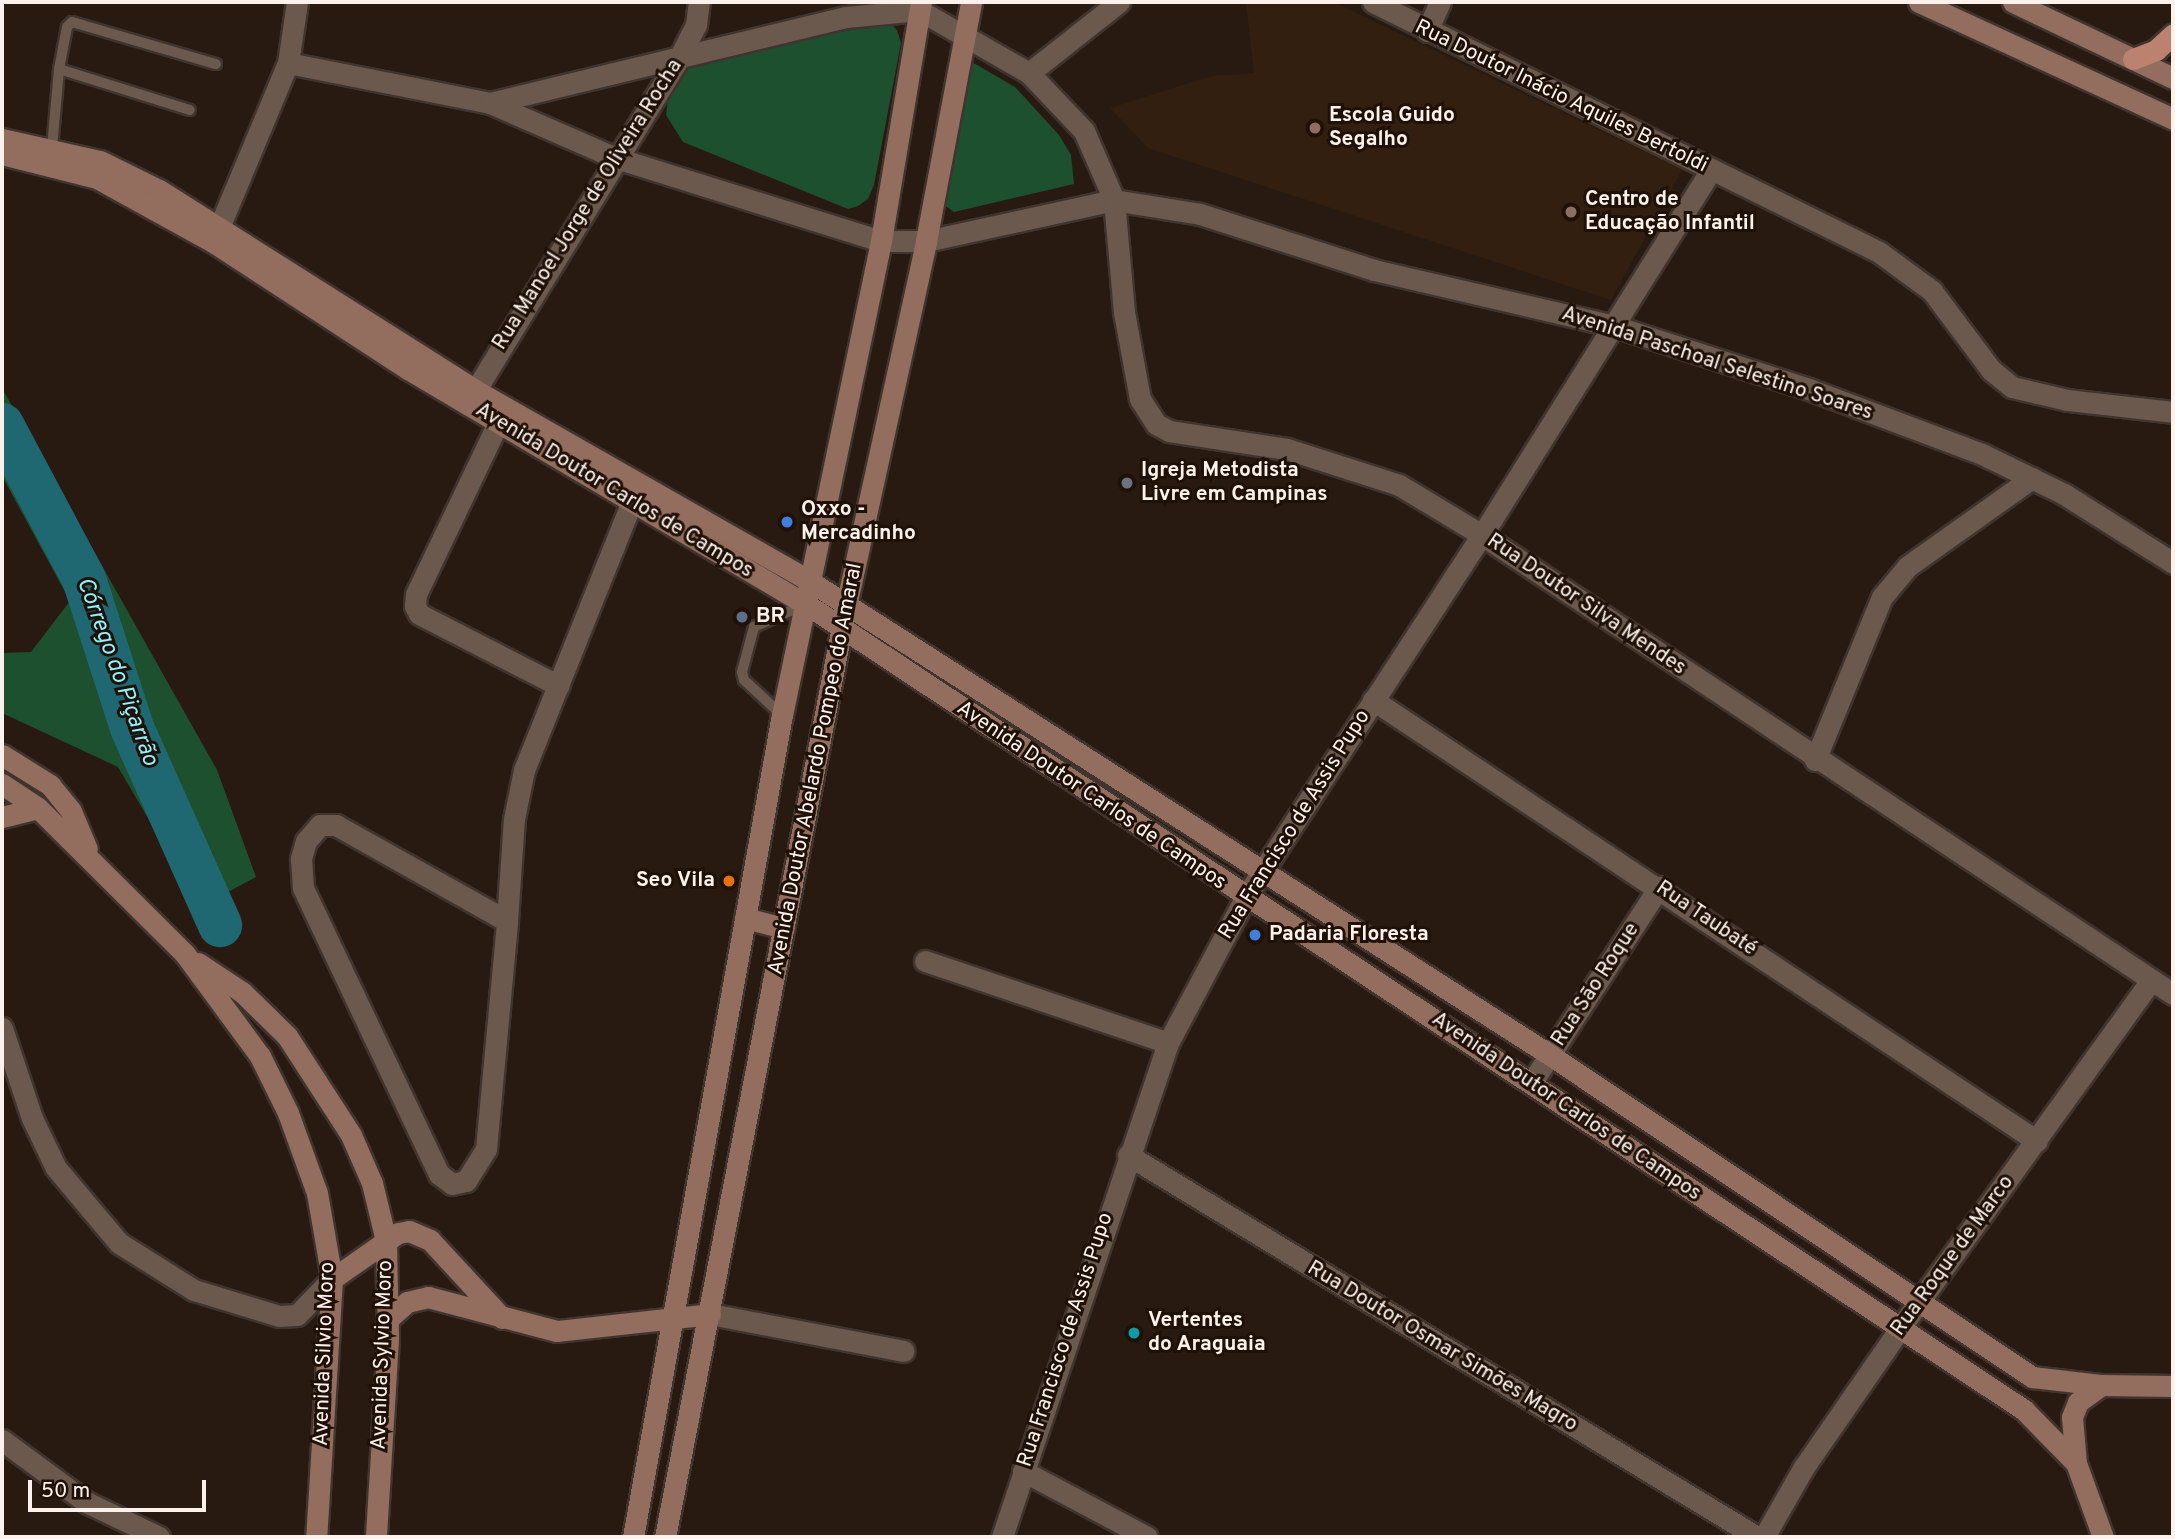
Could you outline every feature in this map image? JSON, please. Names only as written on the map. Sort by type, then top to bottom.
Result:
[{"type":"main road","name":"Avenida Doutor Abelardo Pompeo do Amaral","points":[[665,1537],[845,632],[846,606],[926,241],[971,2]]},
{"type":"main road","points":[[1919,2],[2173,119]]},
{"type":"main road","points":[[2013,2],[2173,78]]},
{"type":"main road","name":"Avenida Doutor Abelardo Pompeo do Amaral","points":[[633,1537],[676,1320],[782,715],[881,241],[920,6]]},
{"type":"main road","points":[[2133,59],[2156,50],[2173,34]]},
{"type":"main road","name":"Avenida Doutor Carlos de Campos","points":[[2,139],[52,148],[100,161],[471,397],[811,582],[1550,1055],[1918,1305],[2032,1377],[2101,1385]]},
{"type":"main road","name":"Avenida Doutor Carlos de Campos","points":[[2,153],[97,178],[217,236]]},
{"type":"main road","name":"Avenida Doutor Carlos de Campos","points":[[471,397],[498,423],[806,604],[1245,898],[1532,1082],[1898,1331],[2024,1410],[2076,1463],[2103,1537]]},
{"type":"main road","points":[[2,755],[51,785],[71,811],[90,858]]},
{"type":"main road","name":"Avenida Silvio Moro","points":[[2,784],[38,808],[185,954],[260,1056],[288,1113],[317,1193],[332,1279],[316,1537]]},
{"type":"main road","points":[[2,817],[38,808]]},
{"type":"main road","points":[[745,918],[784,928]]},
{"type":"main road","name":"Avenida Sylvio Moro","points":[[185,954],[242,992],[304,1060],[351,1135],[372,1183],[386,1241],[387,1320],[376,1537]]},
{"type":"main road","points":[[332,1279],[386,1241],[409,1231],[430,1240],[502,1318]]},
{"type":"main road","points":[[387,1320],[407,1302],[428,1297],[454,1301],[502,1318],[557,1331],[676,1320],[710,1314]]},
{"type":"main road","points":[[2076,1463],[2071,1418],[2078,1402],[2101,1385],[2173,1386]]},
{"type":"street","points":[[217,236],[288,64],[297,2]]},
{"type":"street","name":"Rua Manoel Jorge de Oliveira Rocha","points":[[471,397],[679,58],[696,25],[699,2]]},
{"type":"street","points":[[1028,73],[1119,2]]},
{"type":"street","name":"Rua Doutor Inácio Aquiles Bertoldi","points":[[1373,2],[1710,171],[1821,220],[1879,252],[1932,291],[1991,370],[2012,387],[2068,400],[2173,412]]},
{"type":"street","points":[[1427,31],[1440,2]]},
{"type":"street","points":[[920,6],[964,38],[1028,73],[1084,131],[1114,200]]},
{"type":"street","name":"Avenida Paschoal Selestino Soares","points":[[490,103],[846,18],[920,6]]},
{"type":"street","name":"Avenida Paschoal Selestino Soares","points":[[288,64],[490,103],[616,158],[881,241],[926,241],[1114,200],[1200,214],[1374,270],[1611,325],[1898,421],[2032,478],[2173,563]]},
{"type":"street","name":"Rua Francisco de Assis Pupo","points":[[1002,1537],[1128,1155],[1168,1043],[1245,898],[1482,535],[1611,325],[1710,171]]},
{"type":"street","name":"Rua Doutor Silva Mendes","points":[[1114,200],[1124,312],[1140,399],[1157,424],[1169,431],[1287,449],[1339,462],[1399,485],[1482,535],[1815,760],[2173,994]]},
{"type":"street","points":[[498,423],[416,594],[415,606],[419,614],[559,686]]},
{"type":"street","points":[[1815,760],[1882,597],[1908,566],[2032,478]]},
{"type":"street","points":[[507,921],[336,825],[320,825],[306,841],[301,859],[303,888],[439,1174],[452,1184],[466,1181],[486,1149],[507,921],[514,819],[523,770],[632,501]]},
{"type":"street","name":"Rua Taubaté","points":[[1373,700],[1659,887],[2037,1141]]},
{"type":"street","name":"Rua São Roque","points":[[1532,1082],[1659,887]]},
{"type":"street","points":[[925,961],[1168,1043]]},
{"type":"street","name":"Rua Roque de Marco","points":[[1765,1537],[1804,1466],[2151,980]]},
{"type":"street","points":[[2,1028],[32,1118],[57,1168],[119,1243],[194,1290],[279,1316],[297,1315],[332,1279]]},
{"type":"street","name":"Rua Doutor Osmar Simões Magro","points":[[1128,1155],[1757,1537]]},
{"type":"street","points":[[710,1314],[904,1351]]},
{"type":"street","points":[[2,1440],[86,1502],[159,1537]]},
{"type":"street","points":[[1023,1472],[1147,1537]]},
{"type":"lane","points":[[52,148],[59,69],[67,27],[78,20],[216,64]]},
{"type":"lane","points":[[59,69],[190,110]]},
{"type":"lane","points":[[782,715],[744,680],[742,672],[754,627],[806,604]]},
{"type":"shaded area","name":"Escola Guido Segalho","points":[[1246,2],[1334,2],[1682,170],[1611,300],[1148,148],[1110,108],[1212,76],[1254,73]]},
{"type":"green space","points":[[889,22],[897,30],[901,43],[874,185],[868,199],[858,206],[848,209],[683,142],[666,115],[669,92],[678,76],[698,61]]},
{"type":"green space","points":[[965,58],[1015,87],[1059,135],[1071,155],[1074,184],[954,212],[940,202]]},
{"type":"green space","points":[[2,388],[217,770],[256,877],[200,907],[118,767],[2,713],[2,653],[31,652],[70,601],[2,476]]},
{"type":"waterway","name":"Córrego do Piçarrão","points":[[2,425],[84,579],[132,728],[220,925]]},
{"type":"place","name":"Escola Guido Segalho","points":[[1315,128]]},
{"type":"place","name":"Centro de Educação Infantil","points":[[1571,212]]},
{"type":"place","name":"Igreja Metodista Livre em Campinas","points":[[1127,483]]},
{"type":"place","name":"Oxxo - Mercadinho","points":[[787,522]]},
{"type":"place","name":"BR","points":[[742,617]]},
{"type":"place","name":"Seo Vila","points":[[729,881]]},
{"type":"place","name":"Padaria Floresta","points":[[1255,935]]},
{"type":"place","name":"Vertentes do Araguaia","points":[[1134,1333]]}]
